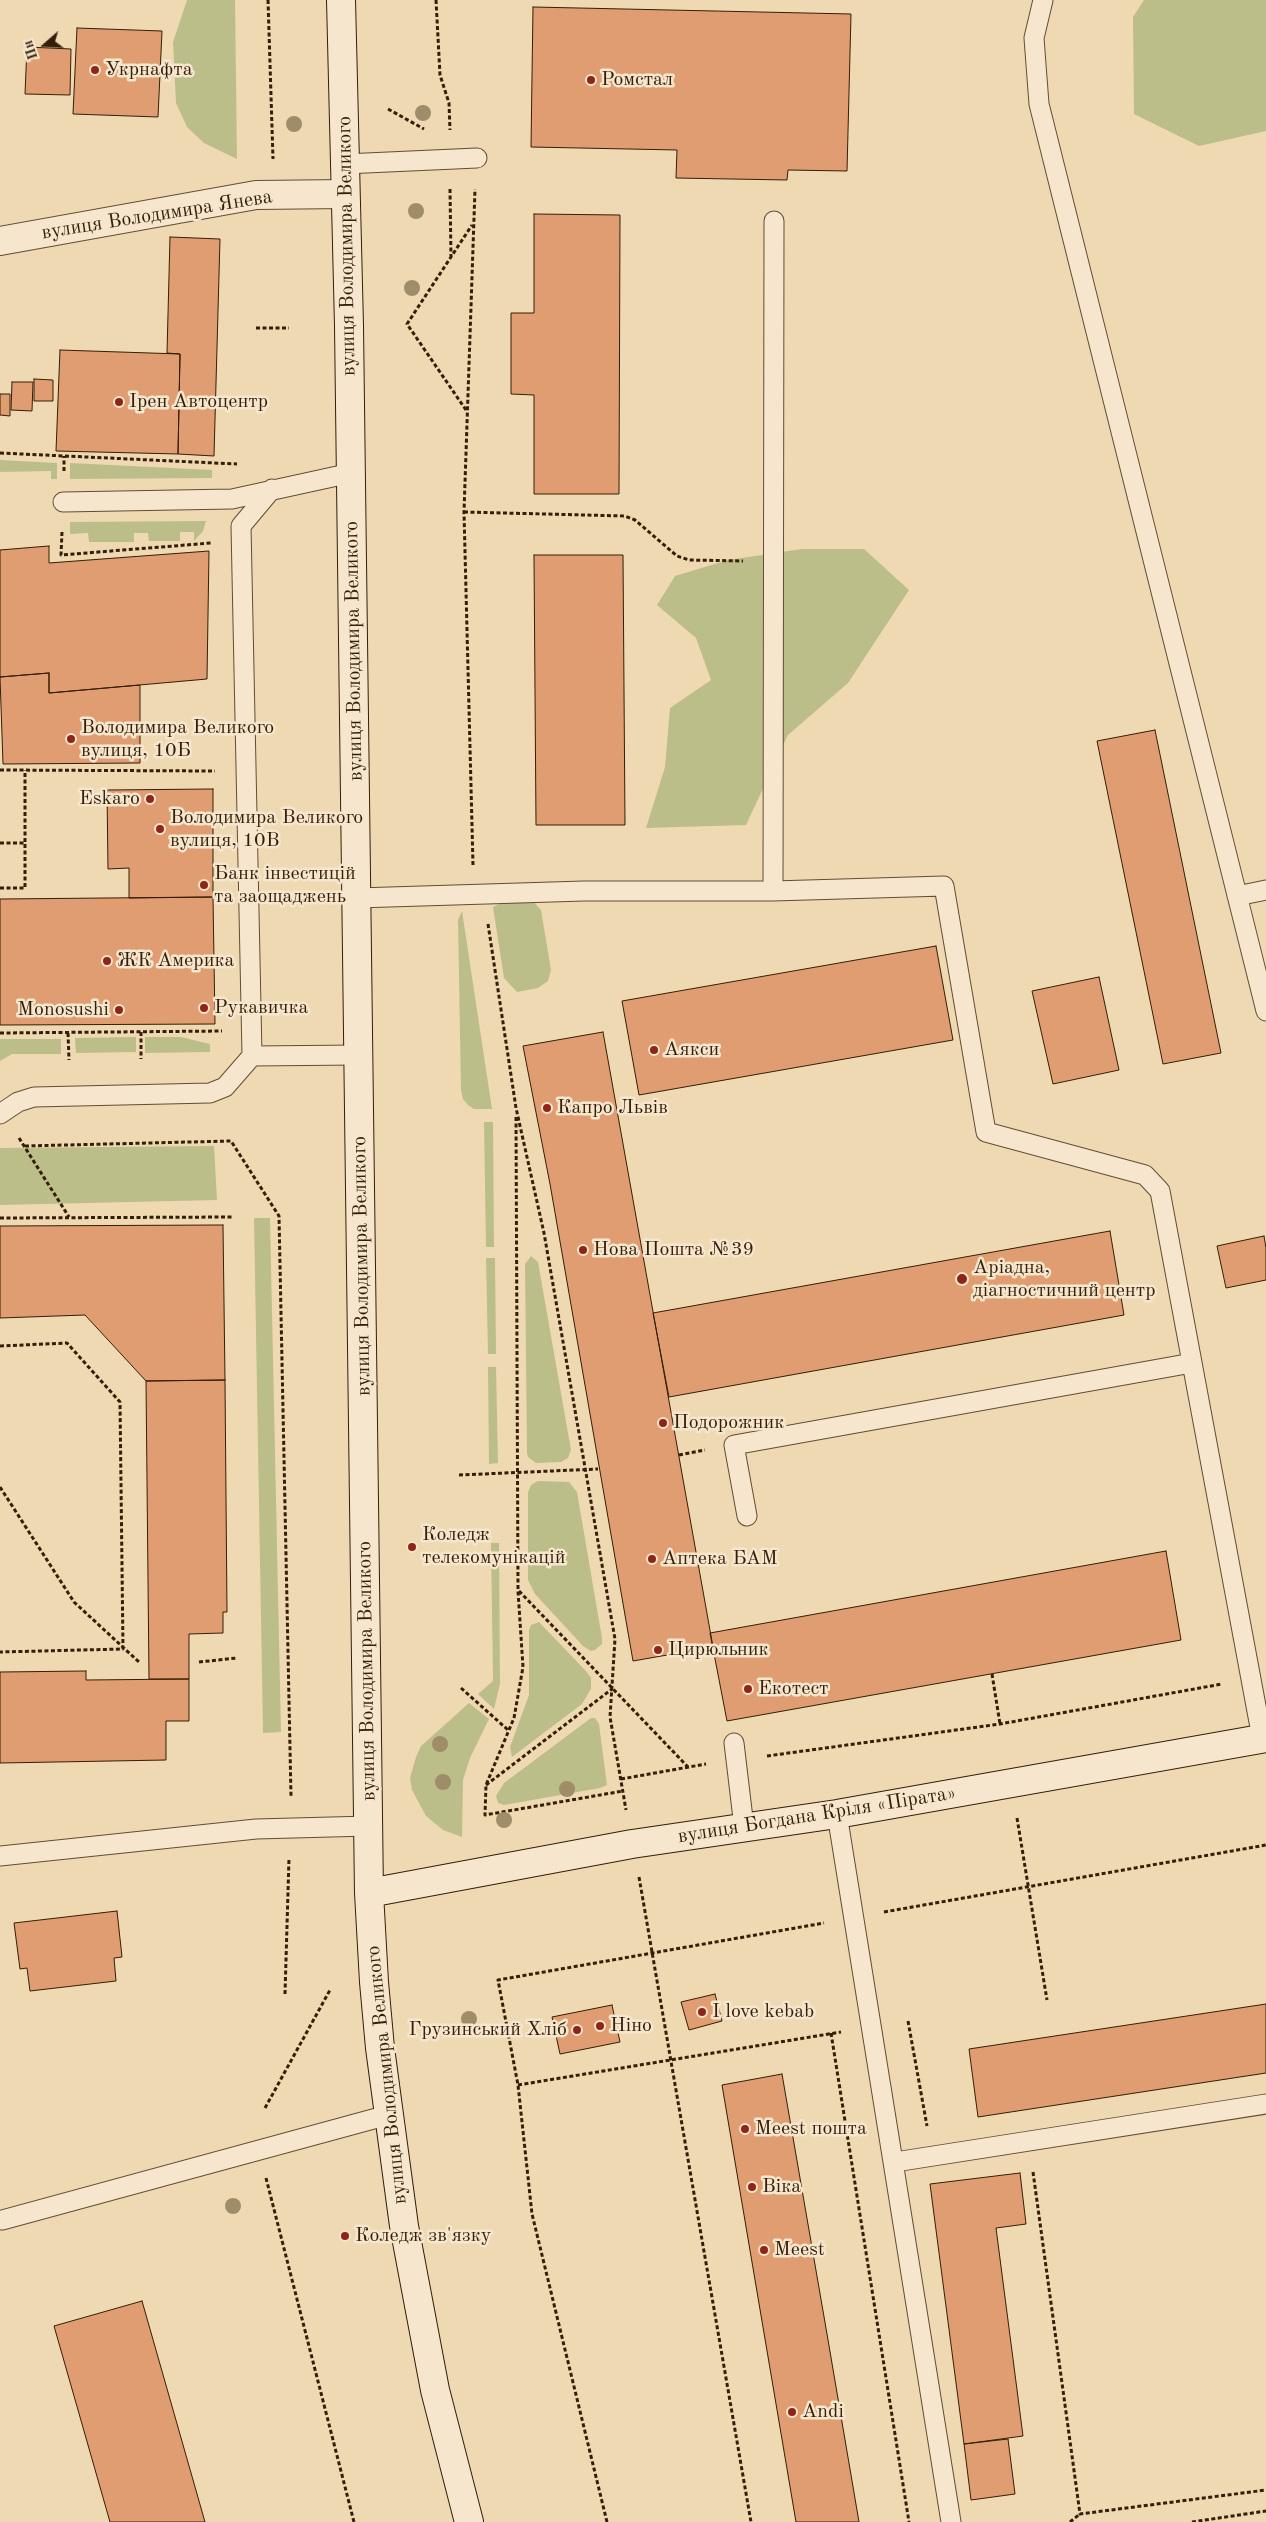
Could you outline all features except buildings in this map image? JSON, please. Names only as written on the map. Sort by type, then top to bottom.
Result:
[{"type":"main road","name":"вулиця Володимира Великого","points":[[341,0],[351,474],[369,1893],[374,1982],[388,2115],[408,2251],[435,2390],[469,2522]]},
{"type":"main road","name":"вулиця Володимира Янева","points":[[0,241],[256,196],[345,194]]},
{"type":"main road","name":"вулиця Богдана Кріля «Пірата»","points":[[369,1893],[632,1844],[837,1814],[1264,1738]]},
{"type":"lane","points":[[1043,0],[1034,38],[1039,104],[1266,1011]]},
{"type":"lane","points":[[344,164],[477,158]]},
{"type":"lane","points":[[772,890],[774,221]]},
{"type":"lane","points":[[63,502],[232,499],[351,474]]},
{"type":"lane","points":[[0,1114],[18,1102],[34,1097],[210,1093],[224,1087],[252,1056],[241,526],[272,490]]},
{"type":"lane","points":[[357,898],[584,890],[772,890],[944,886],[986,1132],[1145,1175],[1160,1191],[1264,1738]]},
{"type":"lane","points":[[1237,896],[1266,890]]},
{"type":"lane","points":[[252,1056],[358,1054]]},
{"type":"lane","points":[[747,1516],[734,1445],[1192,1363]]},
{"type":"lane","points":[[734,1752],[744,1827]]},
{"type":"lane","points":[[837,1814],[895,2162],[951,2522]]},
{"type":"lane","points":[[0,1856],[256,1829],[369,1826]]},
{"type":"lane","points":[[895,2162],[1266,2104]]},
{"type":"lane","points":[[2,2220],[388,2115]]},
{"type":"path","points":[[268,0],[273,160]]},
{"type":"path","points":[[466,410],[407,324],[473,224],[464,512],[474,870]]},
{"type":"path","points":[[256,328],[289,328]]},
{"type":"path","points":[[0,453],[241,464]]},
{"type":"path","points":[[63,502],[61,555],[220,542]]},
{"type":"path","points":[[464,512],[625,516],[635,520],[677,556],[689,560],[773,561]]},
{"type":"path","points":[[0,770],[223,770]]},
{"type":"path","points":[[0,888],[25,888],[24,770]]},
{"type":"path","points":[[0,843],[25,842]]},
{"type":"path","points":[[487,914],[516,1108],[544,1233],[616,1639],[610,1717],[623,1791],[485,1815],[486,1785],[508,1730],[520,1693],[523,1667],[518,1591],[516,1108]]},
{"type":"path","points":[[0,1033],[226,1031]]},
{"type":"path","points":[[68,1032],[68,1060]]},
{"type":"path","points":[[141,1032],[142,1059]]},
{"type":"path","points":[[69,1218],[25,1146],[231,1141],[279,1216],[292,1757],[285,1994]]},
{"type":"path","points":[[0,1218],[233,1217]]},
{"type":"path","points":[[0,1346],[67,1343],[120,1402],[123,1649]]},
{"type":"path","points":[[459,1475],[598,1469]]},
{"type":"path","points":[[0,1487],[74,1602],[139,1662]]},
{"type":"path","points":[[518,1591],[688,1767]]},
{"type":"path","points":[[0,1652],[123,1649]]},
{"type":"path","points":[[199,1662],[237,1658]]},
{"type":"path","points":[[992,1674],[1000,1724]]},
{"type":"path","points":[[621,1779],[688,1767],[734,1752],[1000,1724],[1252,1679]]},
{"type":"path","points":[[461,1688],[508,1730]]},
{"type":"path","points":[[486,1785],[613,1688]]},
{"type":"path","points":[[1011,1783],[1047,2000]]},
{"type":"path","points":[[607,2522],[532,2214],[518,2085],[498,1980],[1266,1845]]},
{"type":"path","points":[[653,1952],[751,2522]]},
{"type":"path","points":[[266,2108],[330,1990]]},
{"type":"path","points":[[908,2021],[933,2156]]},
{"type":"path","points":[[518,2085],[872,2026]]},
{"type":"path","points":[[831,2033],[909,2522]]},
{"type":"path","points":[[259,2151],[354,2522]]},
{"type":"path","points":[[1032,2167],[1080,2514]]},
{"type":"path","points":[[1070,2522],[1080,2514],[1266,2490]]},
{"type":"path","points":[[1192,2522],[1266,2511]]},
{"type":"green space","points":[[187,0],[235,0],[237,159],[204,143],[187,127],[176,103],[173,42]]},
{"type":"green space","points":[[1144,0],[1266,0],[1266,131],[1199,146],[1134,114],[1133,17]]},
{"type":"green space","points":[[0,460],[57,463],[57,479],[51,479],[51,471],[0,472]]},
{"type":"green space","points":[[70,463],[212,470],[212,478],[70,479]]},
{"type":"green space","points":[[206,521],[203,531],[194,541],[194,532],[180,532],[180,541],[149,541],[148,533],[134,533],[134,542],[89,542],[88,533],[70,534],[70,522]]},
{"type":"green space","points":[[802,549],[864,549],[909,590],[848,683],[788,735],[746,825],[646,828],[665,767],[670,708],[711,680],[696,638],[657,605],[675,576],[728,560]]},
{"type":"green space","points":[[532,900],[541,910],[551,970],[548,981],[538,988],[517,992],[504,978],[493,907],[505,901]]},
{"type":"green space","points":[[462,911],[492,1109],[474,1109],[463,1099],[461,1090],[458,920]]},
{"type":"green space","points":[[136,1037],[136,1052],[76,1053],[75,1038]]},
{"type":"green space","points":[[145,1037],[181,1037],[210,1044],[210,1052],[145,1053]]},
{"type":"green space","points":[[0,1039],[61,1039],[61,1054],[12,1054],[0,1061]]},
{"type":"green space","points":[[484,1122],[493,1122],[494,1247],[486,1247]]},
{"type":"green space","points":[[214,1146],[217,1200],[0,1205],[0,1148]]},
{"type":"green space","points":[[254,1218],[270,1218],[281,1732],[263,1733]]},
{"type":"green space","points":[[531,1256],[538,1262],[571,1450],[568,1458],[561,1462],[536,1463],[528,1457],[527,1453],[525,1264]]},
{"type":"green space","points":[[486,1258],[495,1258],[496,1354],[488,1354]]},
{"type":"green space","points":[[488,1367],[496,1367],[498,1463],[489,1464]]},
{"type":"green space","points":[[538,1481],[569,1482],[577,1492],[602,1638],[602,1644],[595,1650],[591,1651],[583,1646],[535,1594],[528,1580],[528,1492],[531,1485]]},
{"type":"green space","points":[[491,1543],[499,1543],[500,1684],[494,1709],[478,1694],[493,1681]]},
{"type":"green space","points":[[539,1622],[586,1671],[591,1678],[591,1689],[582,1704],[512,1757],[510,1747],[529,1695],[529,1630],[531,1625]]},
{"type":"green space","points":[[469,1703],[489,1719],[470,1758],[463,1780],[462,1837],[443,1830],[426,1816],[412,1790],[410,1778],[421,1746]]},
{"type":"green space","points":[[591,1718],[595,1718],[599,1724],[607,1785],[600,1788],[504,1805],[498,1803],[496,1796],[504,1783]]},
{"type":"place","name":"Укрнафта","points":[[95,70]]},
{"type":"place","name":"Ромстал","points":[[591,80]]},
{"type":"place","name":"Ірен Автоцентр","points":[[119,402]]},
{"type":"place","name":"Володимира Великого вулиця, 10Б","points":[[71,739]]},
{"type":"place","name":"Eskaro","points":[[150,799]]},
{"type":"place","name":"Володимира Великого вулиця, 10В","points":[[160,829]]},
{"type":"place","name":"Банк інвестицій та заощаджень","points":[[204,885]]},
{"type":"place","name":"ЖК Америка","points":[[107,961]]},
{"type":"place","name":"Рукавичка","points":[[204,1008]]},
{"type":"place","name":"Monosushi","points":[[119,1010]]},
{"type":"place","name":"Аякси","points":[[654,1050]]},
{"type":"place","name":"Капро Львів","points":[[547,1108]]},
{"type":"place","name":"Нова Пошта №39","points":[[583,1250]]},
{"type":"place","name":"Аріадна, діагностичний центр","points":[[962,1279]]},
{"type":"place","name":"Подорожник","points":[[663,1423]]},
{"type":"place","name":"Коледж телекомунікацій","points":[[412,1547]]},
{"type":"place","name":"Аптека БАМ","points":[[652,1559]]},
{"type":"place","name":"Цирюльник","points":[[658,1650]]},
{"type":"place","name":"Екотест","points":[[748,1689]]},
{"type":"place","name":"I love kebab","points":[[702,2012]]},
{"type":"place","name":"Ніно","points":[[600,2026]]},
{"type":"place","name":"Грузинський Хліб","points":[[577,2030]]},
{"type":"place","name":"Meest пошта","points":[[745,2129]]},
{"type":"place","name":"Віка","points":[[752,2187]]},
{"type":"place","name":"Коледж зв'язку","points":[[345,2236]]},
{"type":"place","name":"Meest","points":[[764,2250]]},
{"type":"place","name":"Andi","points":[[792,2412]]}]
